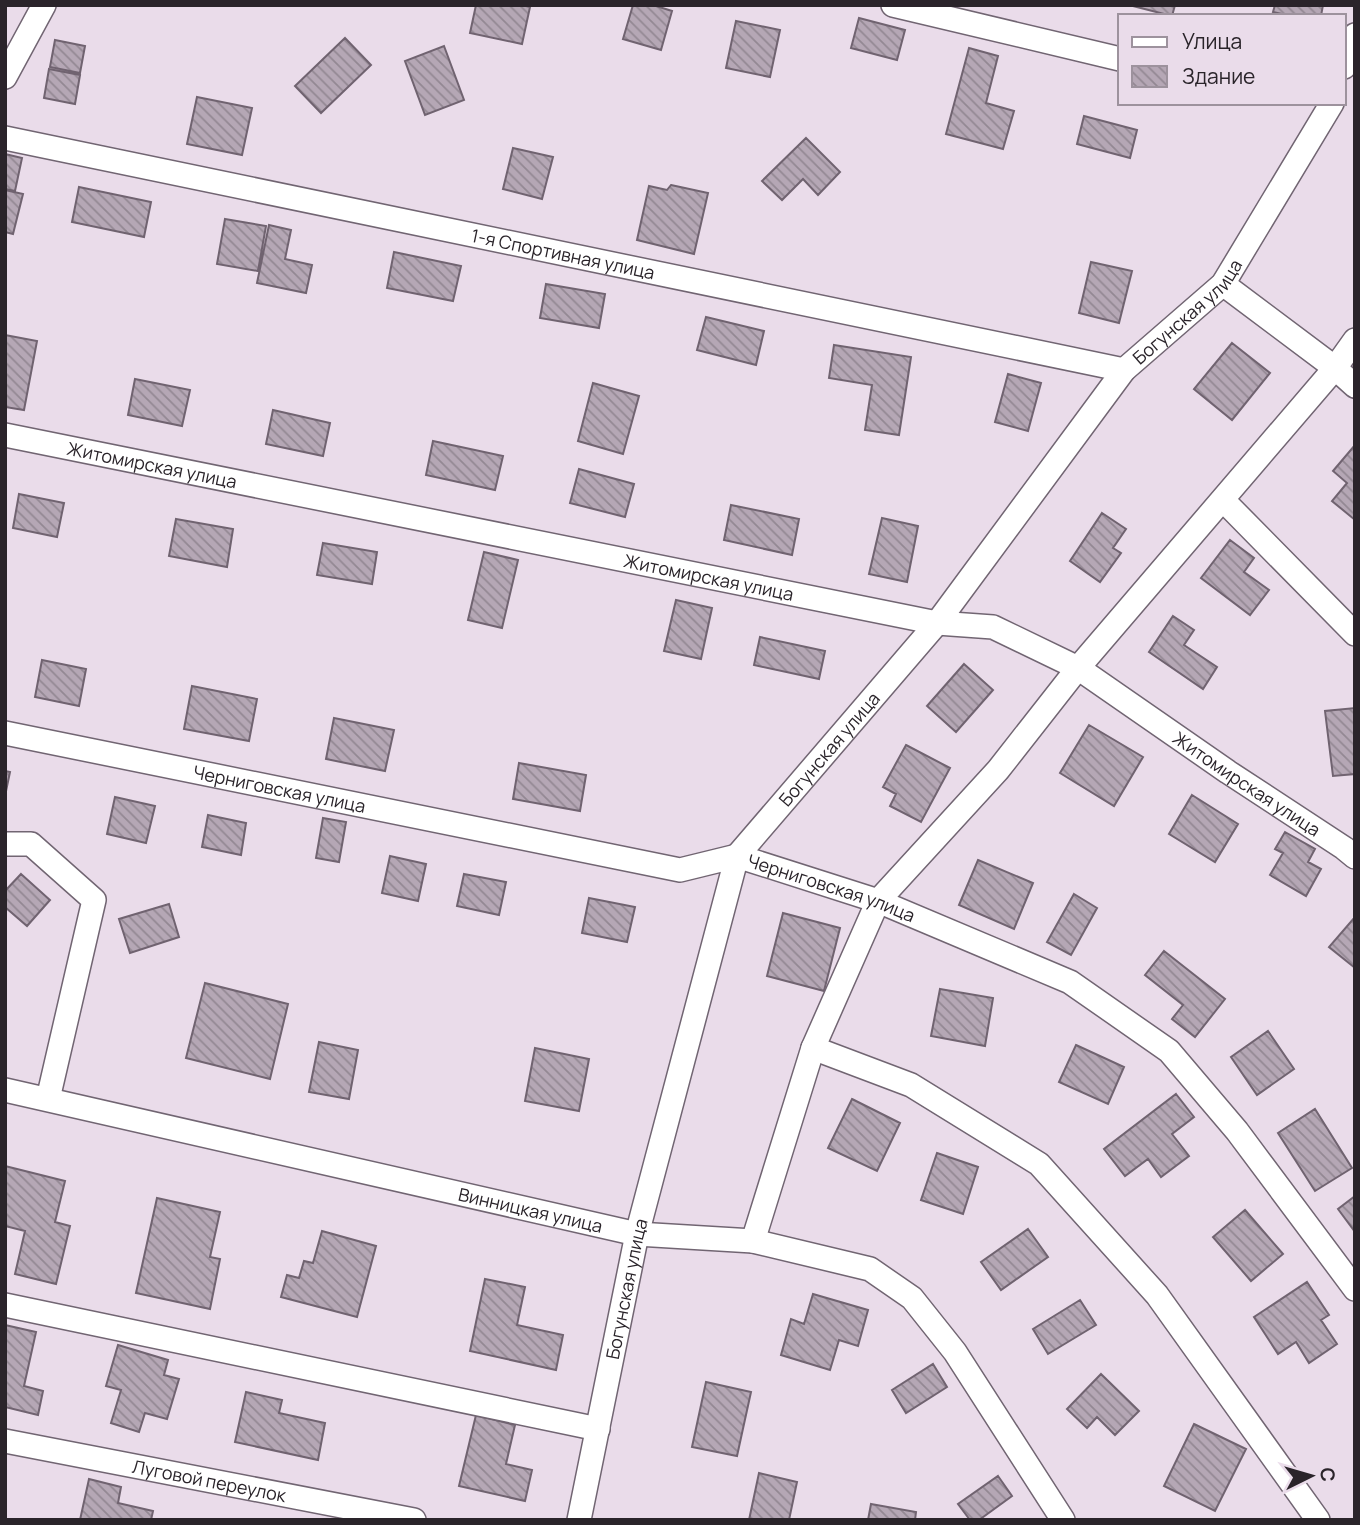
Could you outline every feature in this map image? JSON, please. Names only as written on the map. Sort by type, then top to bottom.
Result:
[{"type":"street","points":[[5,78],[44,5]]},
{"type":"street","points":[[892,5],[1118,59]]},
{"type":"street","points":[[1346,61],[1355,35]]},
{"type":"street","name":"Богунская улица","points":[[579,1520],[636,1234],[737,856],[937,623],[1124,370],[1223,284],[1325,105]]},
{"type":"street","name":"1-я Спортивная улица","points":[[5,138],[1124,370]]},
{"type":"street","points":[[1223,284],[1355,386]]},
{"type":"street","points":[[753,1241],[813,1048],[878,901],[998,770],[1079,668],[1335,368],[1355,340]]},
{"type":"street","name":"Житомирская улица","points":[[5,435],[937,623],[993,627],[1079,668],[1228,772],[1351,849]]},
{"type":"street","points":[[1223,500],[1355,634]]},
{"type":"street","name":"Черниговская улица","points":[[5,733],[680,870],[737,856],[878,901],[1070,982],[1169,1051],[1237,1131],[1355,1289]]},
{"type":"street","points":[[5,844],[31,844],[94,900],[48,1099]]},
{"type":"street","points":[[813,1048],[911,1085],[1039,1164],[1157,1295],[1318,1520]]},
{"type":"street","name":"Винницкая улица","points":[[5,1090],[636,1234],[753,1241],[870,1269],[912,1298],[955,1352],[1063,1520]]},
{"type":"street","points":[[5,1305],[598,1429]]},
{"type":"street","name":"Луговой переулок","points":[[5,1441],[414,1520]]},
{"type":"building","points":[[476,5],[530,7],[522,44],[470,33]]},
{"type":"building","points":[[633,5],[653,5],[672,11],[661,50],[623,39]]},
{"type":"building","points":[[1129,5],[1175,5],[1173,14]]},
{"type":"building","points":[[1275,5],[1323,5],[1321,14],[1273,12]]},
{"type":"building","points":[[859,18],[905,30],[897,60],[851,48]]},
{"type":"building","points":[[736,21],[780,30],[770,77],[726,68]]},
{"type":"building","points":[[345,38],[371,65],[321,113],[295,86]]},
{"type":"building","points":[[55,40],[85,46],[80,73],[50,67]]},
{"type":"building","points":[[444,46],[464,100],[425,115],[405,61]]},
{"type":"building","points":[[969,48],[998,56],[986,103],[1014,111],[1003,149],[946,134]]},
{"type":"building","points":[[49,69],[80,75],[75,104],[44,98]]},
{"type":"building","points":[[197,97],[252,108],[242,155],[187,144]]},
{"type":"building","points":[[1084,116],[1137,130],[1130,158],[1077,144]]},
{"type":"building","points":[[806,138],[840,172],[818,195],[803,179],[782,200],[762,181]]},
{"type":"building","points":[[513,148],[553,157],[542,199],[503,189]]},
{"type":"building","points":[[5,154],[22,158],[15,191],[5,189]]},
{"type":"building","points":[[671,185],[708,193],[694,254],[637,240],[649,186],[667,190]]},
{"type":"building","points":[[79,187],[151,202],[144,237],[72,222]]},
{"type":"building","points":[[5,190],[23,194],[13,234],[5,232]]},
{"type":"building","points":[[225,219],[266,226],[258,271],[217,264]]},
{"type":"building","points":[[269,225],[291,230],[285,259],[312,265],[306,293],[257,283]]},
{"type":"building","points":[[394,252],[461,266],[453,301],[387,288]]},
{"type":"building","points":[[1091,262],[1132,271],[1119,323],[1079,313]]},
{"type":"building","points":[[546,284],[605,294],[599,328],[540,318]]},
{"type":"building","points":[[706,317],[764,331],[756,365],[697,350]]},
{"type":"building","points":[[5,335],[37,341],[24,410],[5,407]]},
{"type":"building","points":[[1232,343],[1270,373],[1232,420],[1194,389]]},
{"type":"building","points":[[834,345],[911,357],[899,435],[865,430],[872,385],[829,378]]},
{"type":"building","points":[[1008,374],[1041,383],[1028,431],[995,422]]},
{"type":"building","points":[[135,379],[190,390],[182,426],[128,415]]},
{"type":"building","points":[[593,383],[639,396],[623,454],[578,441]]},
{"type":"building","points":[[273,410],[330,423],[323,456],[266,444]]},
{"type":"building","points":[[433,441],[503,456],[495,490],[426,475]]},
{"type":"building","points":[[1355,445],[1355,520],[1332,501],[1347,483],[1333,471]]},
{"type":"building","points":[[579,469],[634,484],[625,517],[570,503]]},
{"type":"building","points":[[19,494],[64,503],[57,537],[13,528]]},
{"type":"building","points":[[731,505],[799,519],[792,555],[724,540]]},
{"type":"building","points":[[1102,513],[1126,529],[1113,548],[1121,553],[1100,582],[1070,561]]},
{"type":"building","points":[[882,518],[918,526],[907,582],[869,574]]},
{"type":"building","points":[[176,519],[233,529],[227,567],[169,556]]},
{"type":"building","points":[[1230,540],[1254,558],[1244,572],[1269,590],[1250,615],[1201,578]]},
{"type":"building","points":[[323,543],[377,552],[372,584],[317,575]]},
{"type":"building","points":[[484,552],[518,560],[502,628],[468,620]]},
{"type":"building","points":[[676,600],[712,608],[701,659],[664,651]]},
{"type":"building","points":[[1173,616],[1194,630],[1184,645],[1217,667],[1203,689],[1149,652]]},
{"type":"building","points":[[760,637],[825,651],[819,679],[754,665]]},
{"type":"building","points":[[42,660],[86,669],[79,706],[35,697]]},
{"type":"building","points":[[964,664],[993,690],[956,732],[927,706]]},
{"type":"building","points":[[192,686],[257,699],[249,741],[184,729]]},
{"type":"building","points":[[1355,708],[1355,774],[1333,776],[1325,711]]},
{"type":"building","points":[[334,718],[394,730],[385,771],[326,759]]},
{"type":"building","points":[[1089,725],[1143,757],[1114,806],[1060,773]]},
{"type":"building","points":[[906,745],[950,768],[921,822],[890,806],[896,794],[883,787]]},
{"type":"building","points":[[519,763],[586,775],[580,811],[513,799]]},
{"type":"building","points":[[5,771],[10,772],[5,796]]},
{"type":"building","points":[[1192,795],[1238,824],[1215,862],[1169,834]]},
{"type":"building","points":[[115,797],[155,806],[146,843],[107,834]]},
{"type":"building","points":[[208,815],[246,823],[241,855],[202,847]]},
{"type":"building","points":[[323,818],[346,822],[339,862],[316,858]]},
{"type":"building","points":[[1285,832],[1315,849],[1308,862],[1321,869],[1306,896],[1270,875],[1283,853],[1275,849]]},
{"type":"building","points":[[390,856],[426,864],[418,901],[382,893]]},
{"type":"building","points":[[978,860],[1033,883],[1014,929],[959,905]]},
{"type":"building","points":[[21,874],[50,900],[27,926],[5,907],[5,891]]},
{"type":"building","points":[[464,874],[506,882],[499,915],[457,906]]},
{"type":"building","points":[[1074,894],[1097,908],[1071,955],[1047,942]]},
{"type":"building","points":[[589,898],[635,907],[627,942],[582,933]]},
{"type":"building","points":[[169,904],[179,937],[130,953],[119,919]]},
{"type":"building","points":[[783,913],[840,928],[824,991],[767,976]]},
{"type":"building","points":[[1355,917],[1355,968],[1329,947]]},
{"type":"building","points":[[1164,951],[1225,999],[1195,1037],[1172,1019],[1183,1005],[1145,975]]},
{"type":"building","points":[[205,983],[288,1004],[270,1079],[186,1058]]},
{"type":"building","points":[[940,989],[993,998],[985,1046],[931,1036]]},
{"type":"building","points":[[1268,1031],[1294,1069],[1257,1095],[1231,1057]]},
{"type":"building","points":[[319,1042],[358,1050],[349,1099],[309,1092]]},
{"type":"building","points":[[1076,1045],[1124,1067],[1108,1104],[1059,1082]]},
{"type":"building","points":[[535,1048],[589,1059],[579,1111],[525,1101]]},
{"type":"building","points":[[1176,1094],[1194,1117],[1172,1134],[1189,1156],[1161,1177],[1148,1159],[1125,1176],[1104,1149]]},
{"type":"building","points":[[852,1099],[900,1123],[877,1171],[828,1148]]},
{"type":"building","points":[[1315,1109],[1352,1168],[1315,1191],[1278,1133]]},
{"type":"building","points":[[937,1153],[978,1167],[963,1214],[921,1200]]},
{"type":"building","points":[[5,1166],[65,1181],[55,1222],[70,1226],[56,1284],[15,1274],[25,1231],[5,1226]]},
{"type":"building","points":[[1355,1196],[1355,1232],[1338,1209]]},
{"type":"building","points":[[157,1198],[220,1212],[210,1257],[220,1259],[210,1309],[136,1293]]},
{"type":"building","points":[[1245,1210],[1283,1254],[1251,1281],[1213,1237]]},
{"type":"building","points":[[1028,1229],[1048,1257],[1001,1290],[981,1262]]},
{"type":"building","points":[[322,1231],[376,1246],[357,1317],[281,1297],[287,1275],[299,1278],[304,1261],[313,1263]]},
{"type":"building","points":[[485,1279],[525,1287],[517,1325],[563,1335],[556,1370],[470,1351]]},
{"type":"building","points":[[1307,1282],[1329,1315],[1321,1320],[1337,1344],[1309,1363],[1296,1342],[1278,1354],[1254,1317]]},
{"type":"building","points":[[813,1294],[868,1310],[858,1346],[839,1340],[830,1370],[781,1355],[791,1319],[804,1324]]},
{"type":"building","points":[[1080,1300],[1096,1325],[1048,1354],[1033,1329]]},
{"type":"building","points":[[5,1325],[36,1332],[24,1386],[43,1391],[38,1415],[5,1407]]},
{"type":"building","points":[[118,1345],[168,1360],[164,1375],[179,1379],[167,1419],[145,1413],[139,1432],[111,1423],[121,1390],[106,1386]]},
{"type":"building","points":[[933,1364],[947,1387],[906,1413],[892,1390]]},
{"type":"building","points":[[1101,1374],[1139,1411],[1115,1435],[1097,1417],[1087,1428],[1067,1409]]},
{"type":"building","points":[[706,1382],[751,1392],[737,1456],[692,1447]]},
{"type":"building","points":[[246,1392],[282,1400],[279,1413],[325,1423],[318,1460],[235,1442]]},
{"type":"building","points":[[476,1415],[515,1425],[506,1464],[532,1470],[525,1501],[459,1486]]},
{"type":"building","points":[[1194,1424],[1246,1449],[1215,1511],[1164,1486]]},
{"type":"building","points":[[759,1473],[797,1482],[789,1520],[749,1520]]},
{"type":"building","points":[[998,1476],[1012,1496],[979,1520],[970,1520],[958,1504]]},
{"type":"building","points":[[89,1479],[121,1487],[118,1503],[153,1511],[151,1520],[80,1520]]},
{"type":"building","points":[[871,1504],[916,1512],[915,1520],[868,1520]]}]
